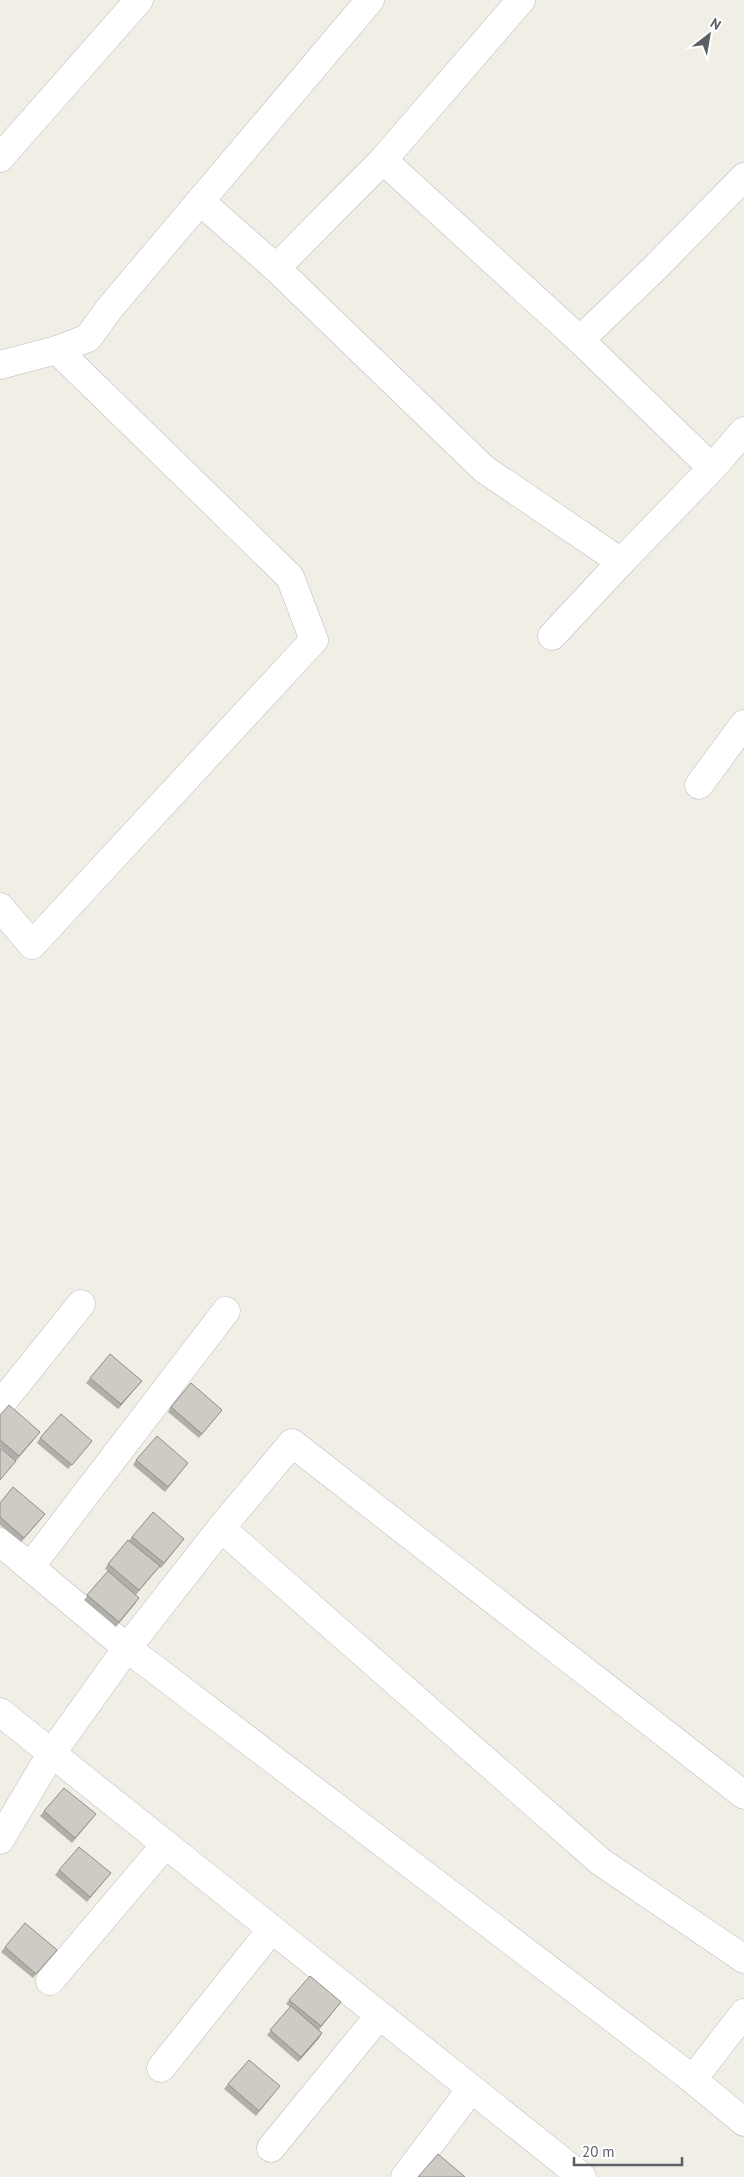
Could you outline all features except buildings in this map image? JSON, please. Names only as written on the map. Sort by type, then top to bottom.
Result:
[{"type":"street","points":[[0,158],[139,0]]},
{"type":"street","points":[[0,365],[57,350],[88,338],[109,309],[370,0]]},
{"type":"street","points":[[276,268],[383,160],[521,0]]},
{"type":"street","points":[[383,160],[580,340],[712,468]]},
{"type":"street","points":[[580,340],[655,268],[744,177]]},
{"type":"street","points":[[200,201],[276,268],[484,469],[620,562]]},
{"type":"street","points":[[0,907],[32,945],[314,640],[290,577],[57,350]]},
{"type":"street","points":[[552,636],[620,562],[712,468],[744,431]]},
{"type":"street","points":[[699,785],[744,724]]},
{"type":"street","points":[[0,1404],[81,1304]]},
{"type":"street","points":[[30,1567],[226,1311]]},
{"type":"street","points":[[0,1840],[51,1754],[127,1648],[221,1528],[292,1443],[744,1795]]},
{"type":"street","points":[[221,1528],[601,1862],[744,1959]]},
{"type":"street","points":[[0,1542],[127,1648],[693,2079],[744,2122]]},
{"type":"street","points":[[0,1712],[577,2176]]},
{"type":"street","points":[[50,1981],[165,1845]]},
{"type":"street","points":[[161,2068],[272,1929]]},
{"type":"street","points":[[693,2079],[744,2013]]},
{"type":"street","points":[[271,2148],[379,2016]]},
{"type":"street","points":[[405,2177],[471,2089]]}]
